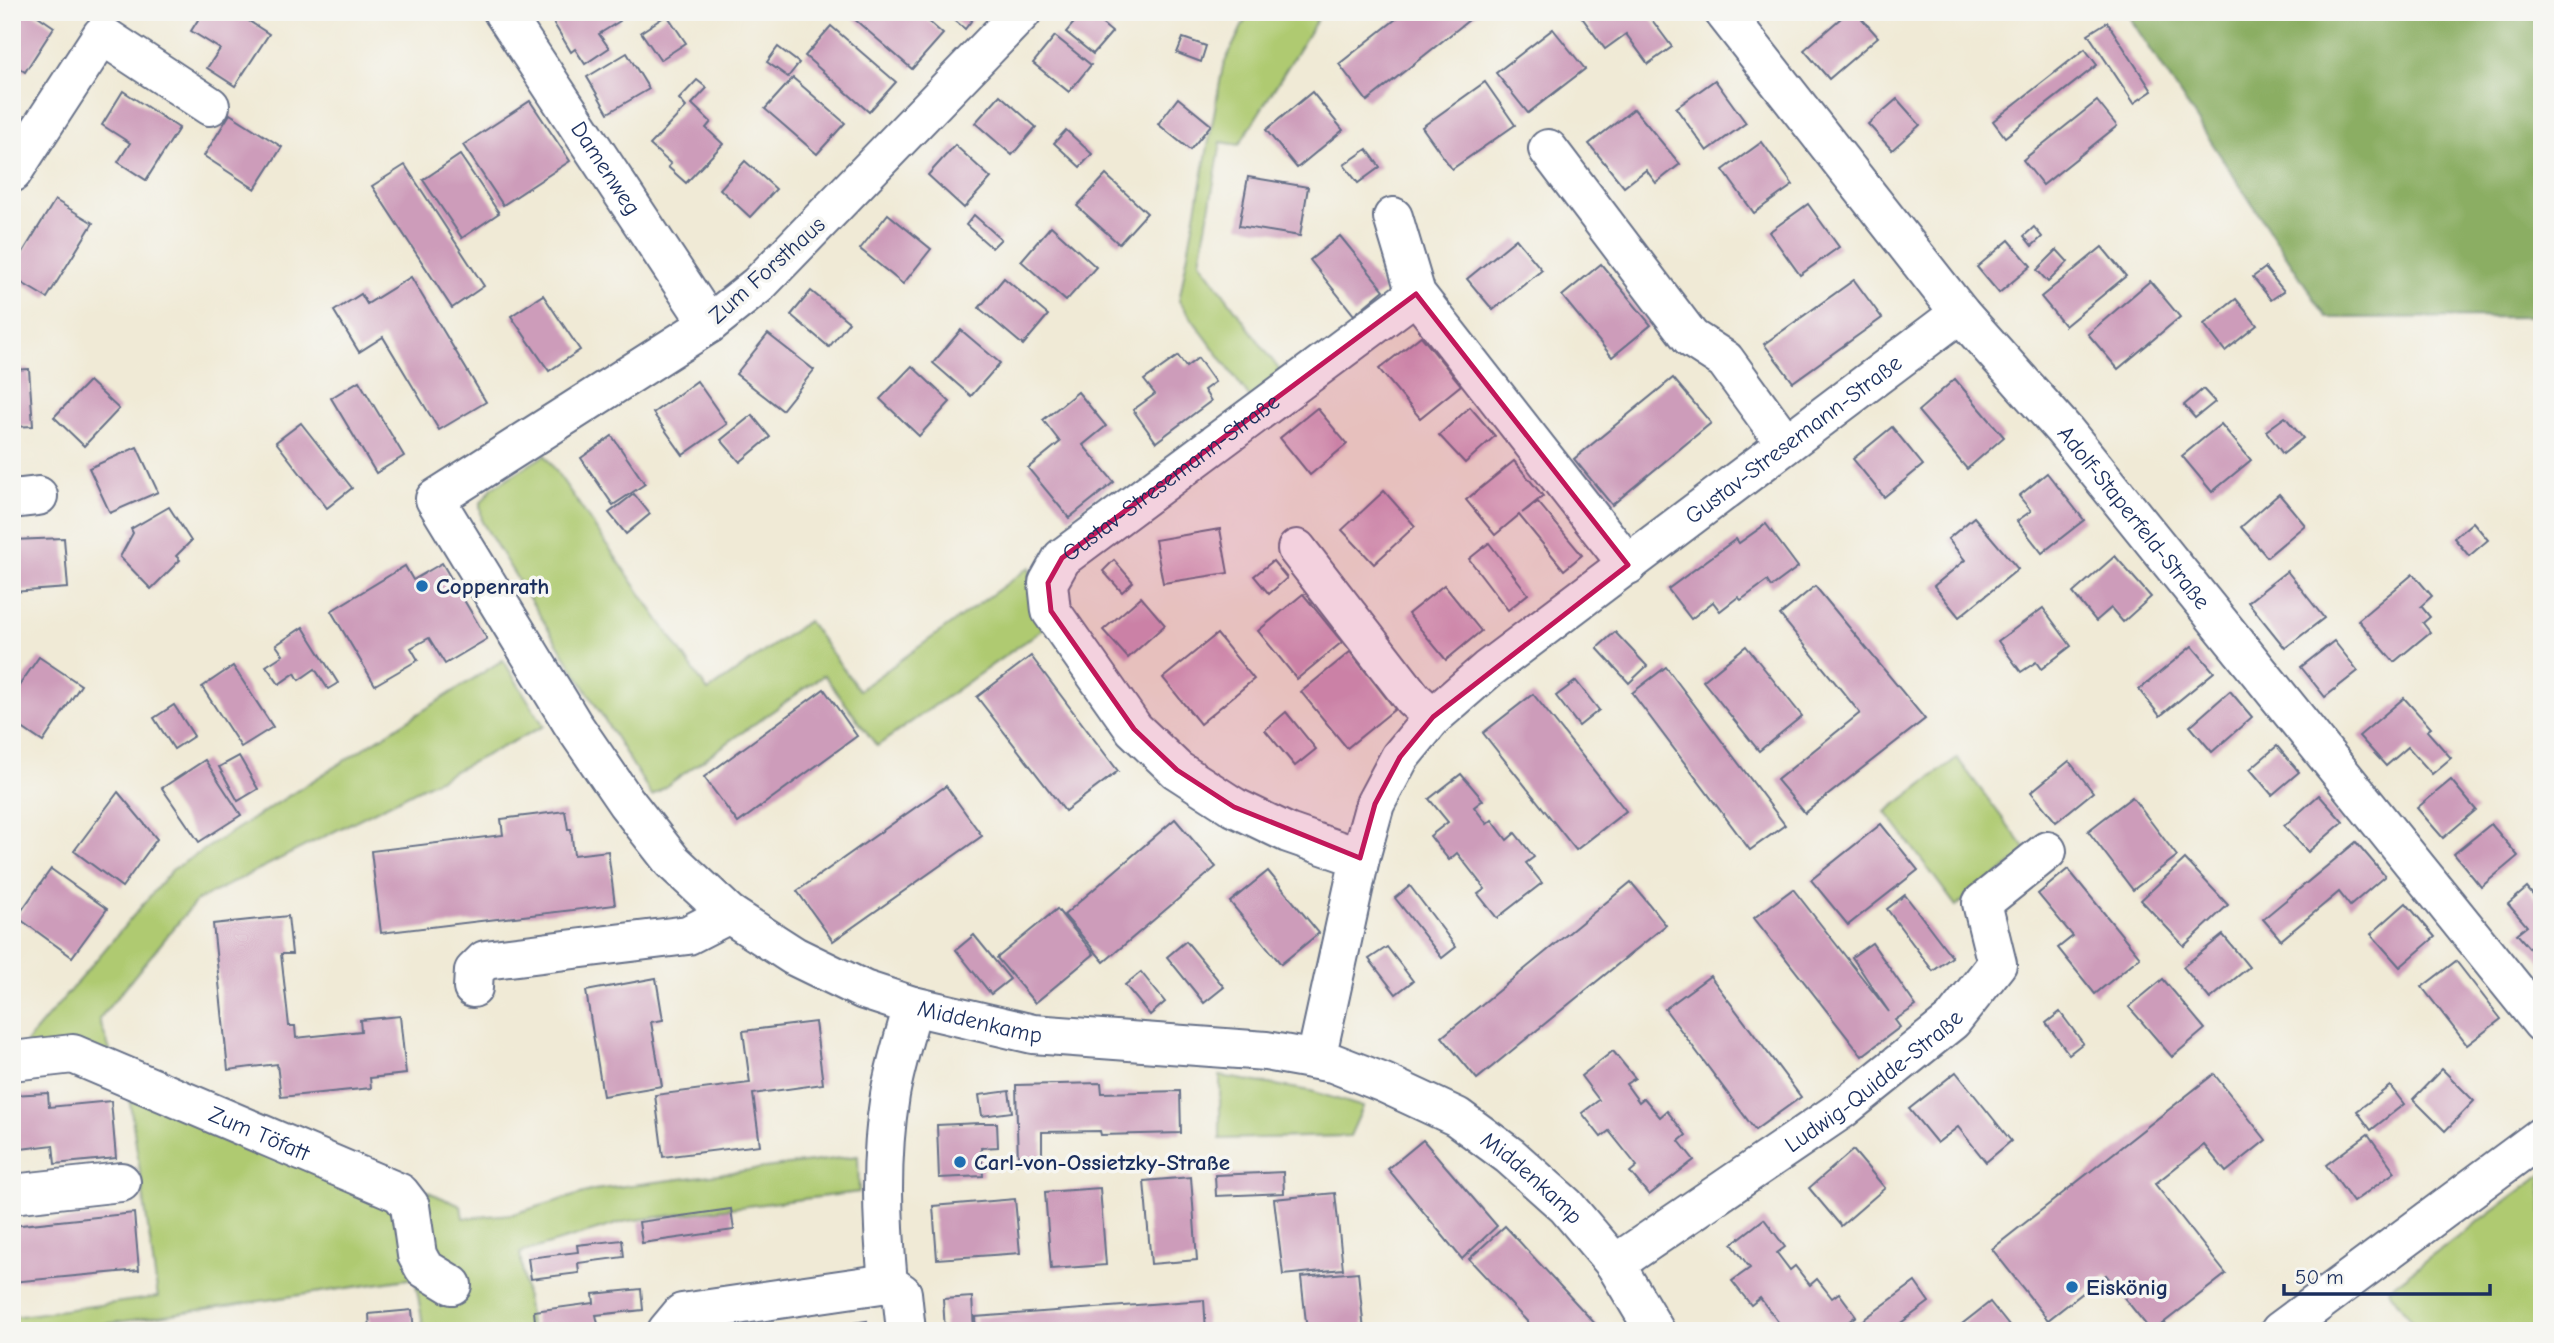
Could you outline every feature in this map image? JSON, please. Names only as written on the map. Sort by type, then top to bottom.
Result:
[{"type":"street","name":"Damenweg","points":[[503,12],[709,324]]},
{"type":"street","name":"Zum Forsthaus","points":[[435,499],[709,324],[758,285],[1022,12]]},
{"type":"street","name":"Adolf-Staperfeld-Straße","points":[[1724,12],[1961,313],[2064,430],[2542,1023]]},
{"type":"street","points":[[12,173],[102,35],[210,106]]},
{"type":"street","points":[[1548,149],[1691,338],[1726,360],[1786,444]]},
{"type":"street","points":[[1393,217],[1416,294],[1628,565]]},
{"type":"street","name":"Gustav-Stresemann-Straße","points":[[1360,858],[1288,833],[1234,807],[1177,770],[1134,729],[1051,611],[1048,583],[1062,558],[1416,294]]},
{"type":"street","name":"Gustav-Stresemann-Straße","points":[[1316,1059],[1360,858],[1375,804],[1400,757],[1433,717],[1487,670],[1961,313]]},
{"type":"street","name":"Middenkamp","points":[[435,499],[572,723],[626,802],[672,861],[729,914],[794,956],[864,990],[913,1006],[1033,1034],[1233,1048],[1316,1059],[1384,1083],[1457,1117],[1510,1156],[1566,1206],[1615,1264],[1655,1331]]},
{"type":"street","points":[[1297,550],[1413,699],[1433,717]]},
{"type":"street","name":"Ludwig-Quidde-Straße","points":[[1615,1264],[1841,1110],[1952,1021],[1997,964],[1982,903],[2047,851]]},
{"type":"street","points":[[472,988],[474,971],[485,960],[688,935],[729,914]]},
{"type":"street","points":[[888,1283],[882,1224],[882,1167],[890,1093],[913,1006]]},
{"type":"street","name":"Zum Töfatt","points":[[12,1061],[73,1054],[400,1193],[410,1206],[417,1255],[424,1268],[452,1285]]},
{"type":"street","points":[[2280,1331],[2542,1136]]},
{"type":"street","points":[[12,1195],[121,1182]]},
{"type":"street","points":[[667,1331],[682,1312],[888,1283],[902,1293],[906,1331]]},
{"type":"highlighted area","points":[[1416,294],[1628,565],[1433,717],[1400,757],[1375,804],[1360,858],[1234,807],[1177,770],[1134,729],[1051,611],[1048,583],[1062,558]]},
{"type":"green space","points":[[1249,12],[1322,12],[1239,145],[1221,142],[1200,261],[1286,379],[1253,402],[1179,301],[1223,66]]},
{"type":"green space","points":[[2126,12],[2542,12],[2542,317],[2327,318]]},
{"type":"green space","points":[[545,455],[708,691],[808,621],[859,690],[1030,567],[1034,615],[1043,629],[877,746],[824,675],[652,796],[482,522],[480,504],[492,488]]},
{"type":"green space","points":[[503,660],[544,726],[196,901],[99,1019],[112,1056],[461,1206],[463,1218],[513,1214],[594,1190],[858,1156],[859,1192],[627,1221],[520,1253],[531,1331],[424,1331],[415,1278],[58,1331],[12,1331],[12,1317],[158,1297],[129,1096],[24,1045],[172,870]]},
{"type":"green space","points":[[1957,758],[2028,852],[1956,906],[1886,812]]},
{"type":"green space","points":[[1220,1076],[1311,1091],[1363,1107],[1350,1136],[1220,1139]]},
{"type":"green space","points":[[2542,1174],[2542,1331],[2419,1331],[2388,1289]]},
{"type":"building","points":[[12,12],[32,12],[54,27],[25,72],[12,63]]},
{"type":"building","points":[[203,12],[235,12],[269,34],[235,86],[207,68],[220,49],[191,31]]},
{"type":"building","points":[[547,12],[615,12],[620,21],[599,34],[609,48],[585,64],[575,49],[571,52]]},
{"type":"building","points":[[858,12],[918,12],[943,34],[912,69],[853,18]]},
{"type":"building","points":[[945,12],[978,12],[965,29]]},
{"type":"building","points":[[1083,12],[1088,12],[1112,32],[1093,54],[1066,32]]},
{"type":"building","points":[[1405,12],[1479,12],[1367,101],[1339,64]]},
{"type":"building","points":[[1578,12],[1654,12],[1649,16],[1672,47],[1648,64],[1626,34],[1605,49]]},
{"type":"building","points":[[1848,12],[1856,12],[1878,37],[1829,79],[1804,50]]},
{"type":"building","points":[[667,15],[686,43],[660,60],[641,32]]},
{"type":"building","points":[[2107,22],[2152,91],[2134,103],[2088,34]]},
{"type":"building","points":[[831,26],[896,82],[869,112],[805,56]]},
{"type":"building","points":[[1553,29],[1585,69],[1528,113],[1496,73]]},
{"type":"building","points":[[1055,36],[1091,65],[1069,92],[1033,63]]},
{"type":"building","points":[[1183,38],[1206,46],[1201,62],[1177,53]]},
{"type":"building","points":[[778,47],[799,63],[788,77],[767,62]]},
{"type":"building","points":[[2085,49],[2097,65],[2005,137],[1993,121]]},
{"type":"building","points":[[627,53],[649,89],[608,113],[587,77]]},
{"type":"building","points":[[793,78],[845,123],[817,154],[765,109]]},
{"type":"building","points":[[697,80],[707,88],[692,104],[711,122],[706,128],[723,144],[686,183],[668,167],[671,164],[650,145],[686,107],[679,99]]},
{"type":"building","points":[[1715,80],[1746,123],[1707,151],[1676,108]]},
{"type":"building","points":[[1485,82],[1515,125],[1452,169],[1422,127]]},
{"type":"building","points":[[123,91],[179,128],[146,180],[118,162],[130,143],[102,125]]},
{"type":"building","points":[[1312,92],[1343,130],[1297,168],[1266,130]]},
{"type":"building","points":[[1000,95],[1036,127],[1012,155],[975,123]]},
{"type":"building","points":[[1178,98],[1211,125],[1190,150],[1158,124]]},
{"type":"building","points":[[1897,99],[1920,125],[1892,150],[1868,124]]},
{"type":"building","points":[[530,101],[570,161],[503,205],[463,145]]},
{"type":"building","points":[[2097,101],[2117,126],[2043,185],[2023,160]]},
{"type":"building","points":[[1634,109],[1680,164],[1656,183],[1646,170],[1624,187],[1589,144]]},
{"type":"building","points":[[230,114],[282,147],[255,189],[204,156]]},
{"type":"building","points":[[1066,130],[1092,154],[1080,167],[1054,143]]},
{"type":"building","points":[[1762,142],[1793,185],[1754,213],[1723,170]]},
{"type":"building","points":[[955,145],[991,178],[964,208],[928,175]]},
{"type":"building","points":[[1367,149],[1380,167],[1358,183],[1344,165]]},
{"type":"building","points":[[460,155],[499,213],[462,238],[423,180]]},
{"type":"building","points":[[745,161],[776,189],[750,217],[720,189]]},
{"type":"building","points":[[405,165],[484,286],[452,308],[372,186]]},
{"type":"building","points":[[1106,175],[1147,213],[1119,244],[1077,206]]},
{"type":"building","points":[[1248,177],[1308,187],[1300,236],[1239,226]]},
{"type":"building","points":[[55,200],[93,223],[47,298],[12,277],[12,270]]},
{"type":"building","points":[[1808,204],[1839,247],[1800,275],[1769,232]]},
{"type":"building","points":[[888,214],[931,249],[903,284],[860,249]]},
{"type":"building","points":[[974,215],[1001,239],[992,248],[966,225]]},
{"type":"building","points":[[1051,226],[1096,267],[1066,301],[1021,261]]},
{"type":"building","points":[[2034,227],[2042,237],[2032,246],[2024,236]]},
{"type":"building","points":[[1340,236],[1384,290],[1354,315],[1310,260]]},
{"type":"building","points":[[1516,239],[1542,270],[1493,310],[1467,279]]},
{"type":"building","points":[[2009,240],[2031,266],[1999,293],[1977,267]]},
{"type":"building","points":[[2102,247],[2126,276],[2065,326],[2041,297]]},
{"type":"building","points":[[2057,250],[2068,262],[2048,282],[2037,270]]},
{"type":"building","points":[[1601,264],[1651,325],[1612,357],[1562,296]]},
{"type":"building","points":[[2265,268],[2284,291],[2271,300],[2253,277]]},
{"type":"building","points":[[411,277],[486,402],[439,430],[383,337],[359,352],[334,311],[361,294],[367,304]]},
{"type":"building","points":[[1004,278],[1048,315],[1023,345],[979,308]]},
{"type":"building","points":[[1854,280],[1882,318],[1793,382],[1764,344]]},
{"type":"building","points":[[2150,281],[2180,317],[2118,369],[2088,334]]},
{"type":"building","points":[[811,291],[849,322],[829,347],[791,315]]},
{"type":"building","points":[[543,295],[580,350],[549,371],[511,316]]},
{"type":"building","points":[[2236,299],[2257,325],[2225,351],[2204,324]]},
{"type":"building","points":[[961,330],[1000,363],[971,396],[933,363]]},
{"type":"building","points":[[768,334],[814,370],[782,410],[736,374]]},
{"type":"building","points":[[1421,336],[1461,385],[1420,418],[1379,369]]},
{"type":"building","points":[[1178,356],[1186,367],[1198,358],[1215,382],[1204,390],[1211,401],[1156,442],[1133,410],[1155,394],[1144,380]]},
{"type":"building","points":[[912,366],[950,402],[919,436],[880,399]]},
{"type":"building","points":[[29,369],[33,426],[12,427],[12,370]]},
{"type":"building","points":[[1673,378],[1711,423],[1612,505],[1574,459]]},
{"type":"building","points":[[1955,379],[2004,437],[1967,469],[1918,411]]},
{"type":"building","points":[[89,381],[119,409],[84,446],[54,417]]},
{"type":"building","points":[[359,381],[404,456],[376,473],[331,398]]},
{"type":"building","points":[[697,381],[727,424],[683,455],[653,413]]},
{"type":"building","points":[[2203,389],[2215,402],[2195,418],[2184,405]]},
{"type":"building","points":[[1078,392],[1106,426],[1083,445],[1114,482],[1069,518],[1028,468],[1060,442],[1043,420]]},
{"type":"building","points":[[1470,407],[1495,436],[1465,463],[1439,435]]},
{"type":"building","points":[[1317,408],[1347,444],[1310,475],[1280,438]]},
{"type":"building","points":[[752,415],[770,437],[740,462],[721,440]]},
{"type":"building","points":[[2285,417],[2303,438],[2283,454],[2266,431]]},
{"type":"building","points":[[301,423],[352,488],[327,508],[276,442]]},
{"type":"building","points":[[2221,424],[2251,460],[2212,492],[2182,456]]},
{"type":"building","points":[[1892,427],[1923,465],[1884,497],[1853,459]]},
{"type":"building","points":[[612,436],[645,484],[613,505],[581,458]]},
{"type":"building","points":[[137,447],[158,492],[110,513],[89,468]]},
{"type":"building","points":[[1514,461],[1543,496],[1522,513],[1538,502],[1582,555],[1564,570],[1519,515],[1495,535],[1466,500]]},
{"type":"building","points":[[2047,473],[2084,520],[2042,553],[2017,521],[2031,511],[2019,496]]},
{"type":"building","points":[[1384,491],[1415,526],[1374,564],[1342,530]]},
{"type":"building","points":[[634,494],[650,514],[626,534],[609,513]]},
{"type":"building","points":[[2279,494],[2305,525],[2267,557],[2241,527]]},
{"type":"building","points":[[169,507],[191,541],[176,556],[180,560],[151,589],[120,557],[133,533],[131,529]]},
{"type":"building","points":[[1974,517],[2018,569],[1959,617],[1934,586],[1965,560],[1948,539]]},
{"type":"building","points":[[2473,522],[2488,540],[2469,556],[2454,538]]},
{"type":"building","points":[[1766,524],[1798,567],[1771,587],[1767,581],[1741,600],[1738,597],[1720,611],[1713,602],[1691,619],[1668,589],[1736,539],[1739,543]]},
{"type":"building","points":[[1220,529],[1228,573],[1163,583],[1155,540]]},
{"type":"building","points":[[64,538],[68,588],[12,592],[12,540]]},
{"type":"building","points":[[1489,543],[1528,594],[1508,610],[1469,559]]},
{"type":"building","points":[[2115,556],[2151,597],[2123,622],[2111,608],[2096,621],[2073,593]]},
{"type":"building","points":[[1114,560],[1133,582],[1122,592],[1103,571]]},
{"type":"building","points":[[1273,561],[1287,578],[1269,594],[1254,576]]},
{"type":"building","points":[[442,563],[487,639],[445,664],[429,638],[411,648],[418,660],[375,685],[331,611],[405,566],[413,580]]},
{"type":"building","points":[[2287,571],[2324,618],[2285,648],[2248,602]]},
{"type":"building","points":[[2413,574],[2432,596],[2421,606],[2430,617],[2423,623],[2430,632],[2394,662],[2358,620]]},
{"type":"building","points":[[1444,585],[1481,631],[1446,660],[1408,614]]},
{"type":"building","points":[[1815,586],[1925,719],[1805,813],[1777,780],[1860,713],[1780,615]]},
{"type":"building","points":[[1303,594],[1342,642],[1297,679],[1258,631]]},
{"type":"building","points":[[1141,597],[1165,625],[1128,658],[1103,630]]},
{"type":"building","points":[[2043,608],[2071,646],[2041,669],[2036,662],[2021,672],[1998,641]]},
{"type":"building","points":[[303,627],[338,683],[328,689],[315,669],[299,680],[295,673],[279,684],[266,666],[283,655],[276,645]]},
{"type":"building","points":[[1615,632],[1647,666],[1629,683],[1597,648]]},
{"type":"building","points":[[1217,634],[1254,679],[1200,724],[1163,678]]},
{"type":"building","points":[[2334,641],[2358,671],[2325,697],[2301,667]]},
{"type":"building","points":[[1746,646],[1802,716],[1759,751],[1703,681]]},
{"type":"building","points":[[2192,646],[2214,672],[2160,716],[2139,690]]},
{"type":"building","points":[[1350,652],[1395,709],[1347,748],[1301,692]]},
{"type":"building","points":[[1031,656],[1118,771],[1065,811],[977,697]]},
{"type":"building","points":[[39,657],[81,685],[43,742],[12,721],[12,696]]},
{"type":"building","points":[[233,666],[273,727],[241,747],[202,687]]},
{"type":"building","points":[[1666,667],[1785,825],[1750,850],[1632,693]]},
{"type":"building","points":[[1576,681],[1599,710],[1579,726],[1556,696]]},
{"type":"building","points":[[824,689],[857,736],[738,823],[704,777]]},
{"type":"building","points":[[2230,691],[2252,717],[2212,752],[2190,726]]},
{"type":"building","points":[[1533,694],[1626,811],[1576,850],[1483,733]]},
{"type":"building","points":[[2404,698],[2431,728],[2427,731],[2451,758],[2432,774],[2408,747],[2386,766],[2359,736]]},
{"type":"building","points":[[174,705],[194,736],[174,749],[154,718]]},
{"type":"building","points":[[1286,712],[1316,749],[1295,766],[1265,730]]},
{"type":"building","points":[[2277,746],[2299,772],[2272,795],[2250,769]]},
{"type":"building","points":[[239,756],[258,789],[238,801],[219,767]]},
{"type":"building","points":[[205,760],[241,815],[199,842],[162,788]]},
{"type":"building","points":[[2069,761],[2093,792],[2056,822],[2031,792]]},
{"type":"building","points":[[1461,774],[1483,800],[1474,807],[1487,824],[1492,820],[1507,840],[1515,833],[1534,857],[1526,863],[1542,883],[1497,918],[1478,894],[1485,889],[1457,853],[1449,860],[1430,836],[1448,822],[1429,799]]},
{"type":"building","points":[[2451,780],[2476,810],[2443,838],[2417,808]]},
{"type":"building","points":[[946,786],[982,836],[833,941],[797,891]]},
{"type":"building","points":[[118,792],[157,839],[122,887],[74,851]]},
{"type":"building","points":[[2319,795],[2343,822],[2308,852],[2284,826]]},
{"type":"building","points":[[2132,797],[2177,856],[2133,890],[2088,831]]},
{"type":"building","points":[[565,811],[568,829],[571,829],[574,855],[608,851],[615,905],[381,933],[371,851],[503,835],[501,819]]},
{"type":"building","points":[[1175,819],[1216,867],[1104,962],[1064,915]]},
{"type":"building","points":[[1881,824],[1918,870],[1848,925],[1811,880]]},
{"type":"building","points":[[2491,824],[2518,856],[2481,887],[2454,854]]},
{"type":"building","points":[[2356,842],[2385,876],[2350,906],[2339,892],[2281,940],[2263,919]]},
{"type":"building","points":[[2185,859],[2228,905],[2184,946],[2141,900]]},
{"type":"building","points":[[51,869],[107,909],[72,957],[17,917]]},
{"type":"building","points":[[2068,869],[2140,957],[2095,994],[2058,948],[2073,936],[2038,894]]},
{"type":"building","points":[[1268,871],[1319,933],[1281,964],[1230,902]]},
{"type":"building","points":[[1631,882],[1666,925],[1477,1079],[1442,1037]]},
{"type":"building","points":[[1410,886],[1456,947],[1442,958],[1395,898]]},
{"type":"building","points":[[2527,888],[2542,906],[2542,963],[2517,934],[2527,926],[2508,904]]},
{"type":"building","points":[[1793,889],[1889,1012],[1852,957],[1872,943],[1916,1006],[1895,1020],[1900,1027],[1862,1056],[1754,918]]},
{"type":"building","points":[[1905,895],[1952,957],[1933,971],[1887,909]]},
{"type":"building","points":[[2406,903],[2435,937],[2400,967],[2371,934]]},
{"type":"building","points":[[1057,909],[1094,954],[1035,1003],[997,958]]},
{"type":"building","points":[[288,916],[292,954],[281,954],[289,1026],[295,1026],[296,1038],[361,1031],[360,1020],[400,1016],[406,1074],[370,1078],[371,1088],[281,1097],[277,1064],[228,1070],[213,924]]},
{"type":"building","points":[[974,935],[1010,979],[991,994],[956,950]]},
{"type":"building","points":[[2223,935],[2249,967],[2210,999],[2183,967]]},
{"type":"building","points":[[1186,941],[1224,987],[1204,1003],[1167,957]]},
{"type":"building","points":[[1387,947],[1413,981],[1396,994],[1369,959]]},
{"type":"building","points":[[2456,961],[2501,1019],[2467,1045],[2422,987]]},
{"type":"building","points":[[1141,972],[1165,1002],[1150,1015],[1125,985]]},
{"type":"building","points":[[1710,976],[1801,1097],[1755,1130],[1665,1009]]},
{"type":"building","points":[[656,978],[663,1020],[651,1022],[662,1086],[603,1096],[586,991]]},
{"type":"building","points":[[2163,979],[2205,1029],[2172,1057],[2129,1007]]},
{"type":"building","points":[[2060,1012],[2083,1043],[2069,1054],[2046,1023]]},
{"type":"building","points":[[815,1022],[823,1084],[753,1094],[760,1145],[663,1157],[655,1095],[750,1083],[743,1031]]},
{"type":"building","points":[[1613,1051],[1635,1078],[1626,1084],[1639,1102],[1644,1098],[1660,1117],[1667,1111],[1686,1135],[1679,1141],[1694,1160],[1649,1195],[1630,1172],[1637,1166],[1609,1131],[1601,1137],[1582,1113],[1599,1100],[1581,1076]]},
{"type":"building","points":[[2442,1069],[2474,1101],[2445,1131],[2413,1099]]},
{"type":"building","points":[[1956,1072],[2011,1141],[1986,1162],[1958,1127],[1937,1143],[1909,1109]]},
{"type":"building","points":[[2214,1074],[2266,1140],[2226,1172],[2204,1145],[2155,1184],[2226,1274],[2153,1331],[2106,1275],[2048,1320],[1992,1249]]},
{"type":"building","points":[[1101,1083],[1102,1093],[1180,1091],[1181,1133],[1101,1135],[1100,1131],[1042,1132],[1042,1163],[1018,1164],[1016,1085]]},
{"type":"building","points":[[2390,1086],[2404,1104],[2371,1130],[2357,1111]]},
{"type":"building","points":[[1009,1091],[1012,1112],[982,1116],[979,1095]]},
{"type":"building","points":[[48,1093],[49,1107],[111,1101],[116,1158],[55,1164],[53,1145],[12,1150],[12,1095]]},
{"type":"building","name":"Carl-von-Ossietzky-Straße","points":[[997,1123],[998,1147],[981,1148],[983,1176],[939,1178],[937,1125]]},
{"type":"building","points":[[2368,1134],[2395,1172],[2353,1202],[2326,1165]]},
{"type":"building","points":[[1423,1140],[1497,1226],[1462,1259],[1388,1169]]},
{"type":"building","points":[[1853,1150],[1885,1188],[1841,1226],[1809,1188]]},
{"type":"building","points":[[1283,1172],[1284,1193],[1216,1196],[1215,1175]]},
{"type":"building","points":[[1191,1177],[1197,1260],[1151,1264],[1144,1181]]},
{"type":"building","points":[[1100,1188],[1106,1265],[1051,1269],[1045,1192]]},
{"type":"building","points":[[1335,1193],[1343,1269],[1283,1275],[1274,1199]]},
{"type":"building","points":[[1015,1199],[1020,1253],[937,1259],[933,1206]]},
{"type":"building","points":[[731,1209],[734,1230],[642,1243],[639,1222]]},
{"type":"building","points":[[134,1213],[139,1270],[12,1282],[12,1226]]},
{"type":"building","points":[[1764,1219],[1785,1247],[1777,1253],[1790,1270],[1795,1266],[1810,1285],[1817,1279],[1832,1298],[1839,1293],[1856,1316],[1836,1331],[1798,1331],[1796,1328],[1785,1331],[1760,1298],[1751,1305],[1732,1281],[1750,1268],[1732,1244]]},
{"type":"building","points":[[1505,1226],[1599,1328],[1596,1331],[1536,1331],[1469,1259]]},
{"type":"building","points":[[622,1240],[624,1257],[578,1263],[579,1273],[531,1279],[528,1258],[578,1252],[577,1245]]},
{"type":"building","points":[[1358,1272],[1364,1331],[1307,1331],[1301,1277]]},
{"type":"building","points":[[1915,1282],[1929,1302],[1890,1331],[1848,1331]]},
{"type":"building","points":[[641,1289],[643,1310],[596,1315],[598,1324],[536,1331],[534,1311],[594,1303],[593,1294]]},
{"type":"building","points":[[972,1297],[974,1331],[945,1331],[943,1299]]},
{"type":"building","points":[[1204,1300],[1206,1331],[976,1331],[975,1317]]},
{"type":"building","points":[[1990,1302],[2013,1331],[1967,1331],[1962,1324]]},
{"type":"building","points":[[412,1310],[414,1331],[370,1331],[369,1314]]},
{"type":"building","points":[[867,1321],[868,1331],[812,1331],[812,1329]]},
{"type":"place","name":"Coppenrath","points":[[422,586]]},
{"type":"place","name":"Carl-von-Ossietzky-Straße","points":[[960,1162]]},
{"type":"place","name":"Eiskönig","points":[[2072,1287]]}]
